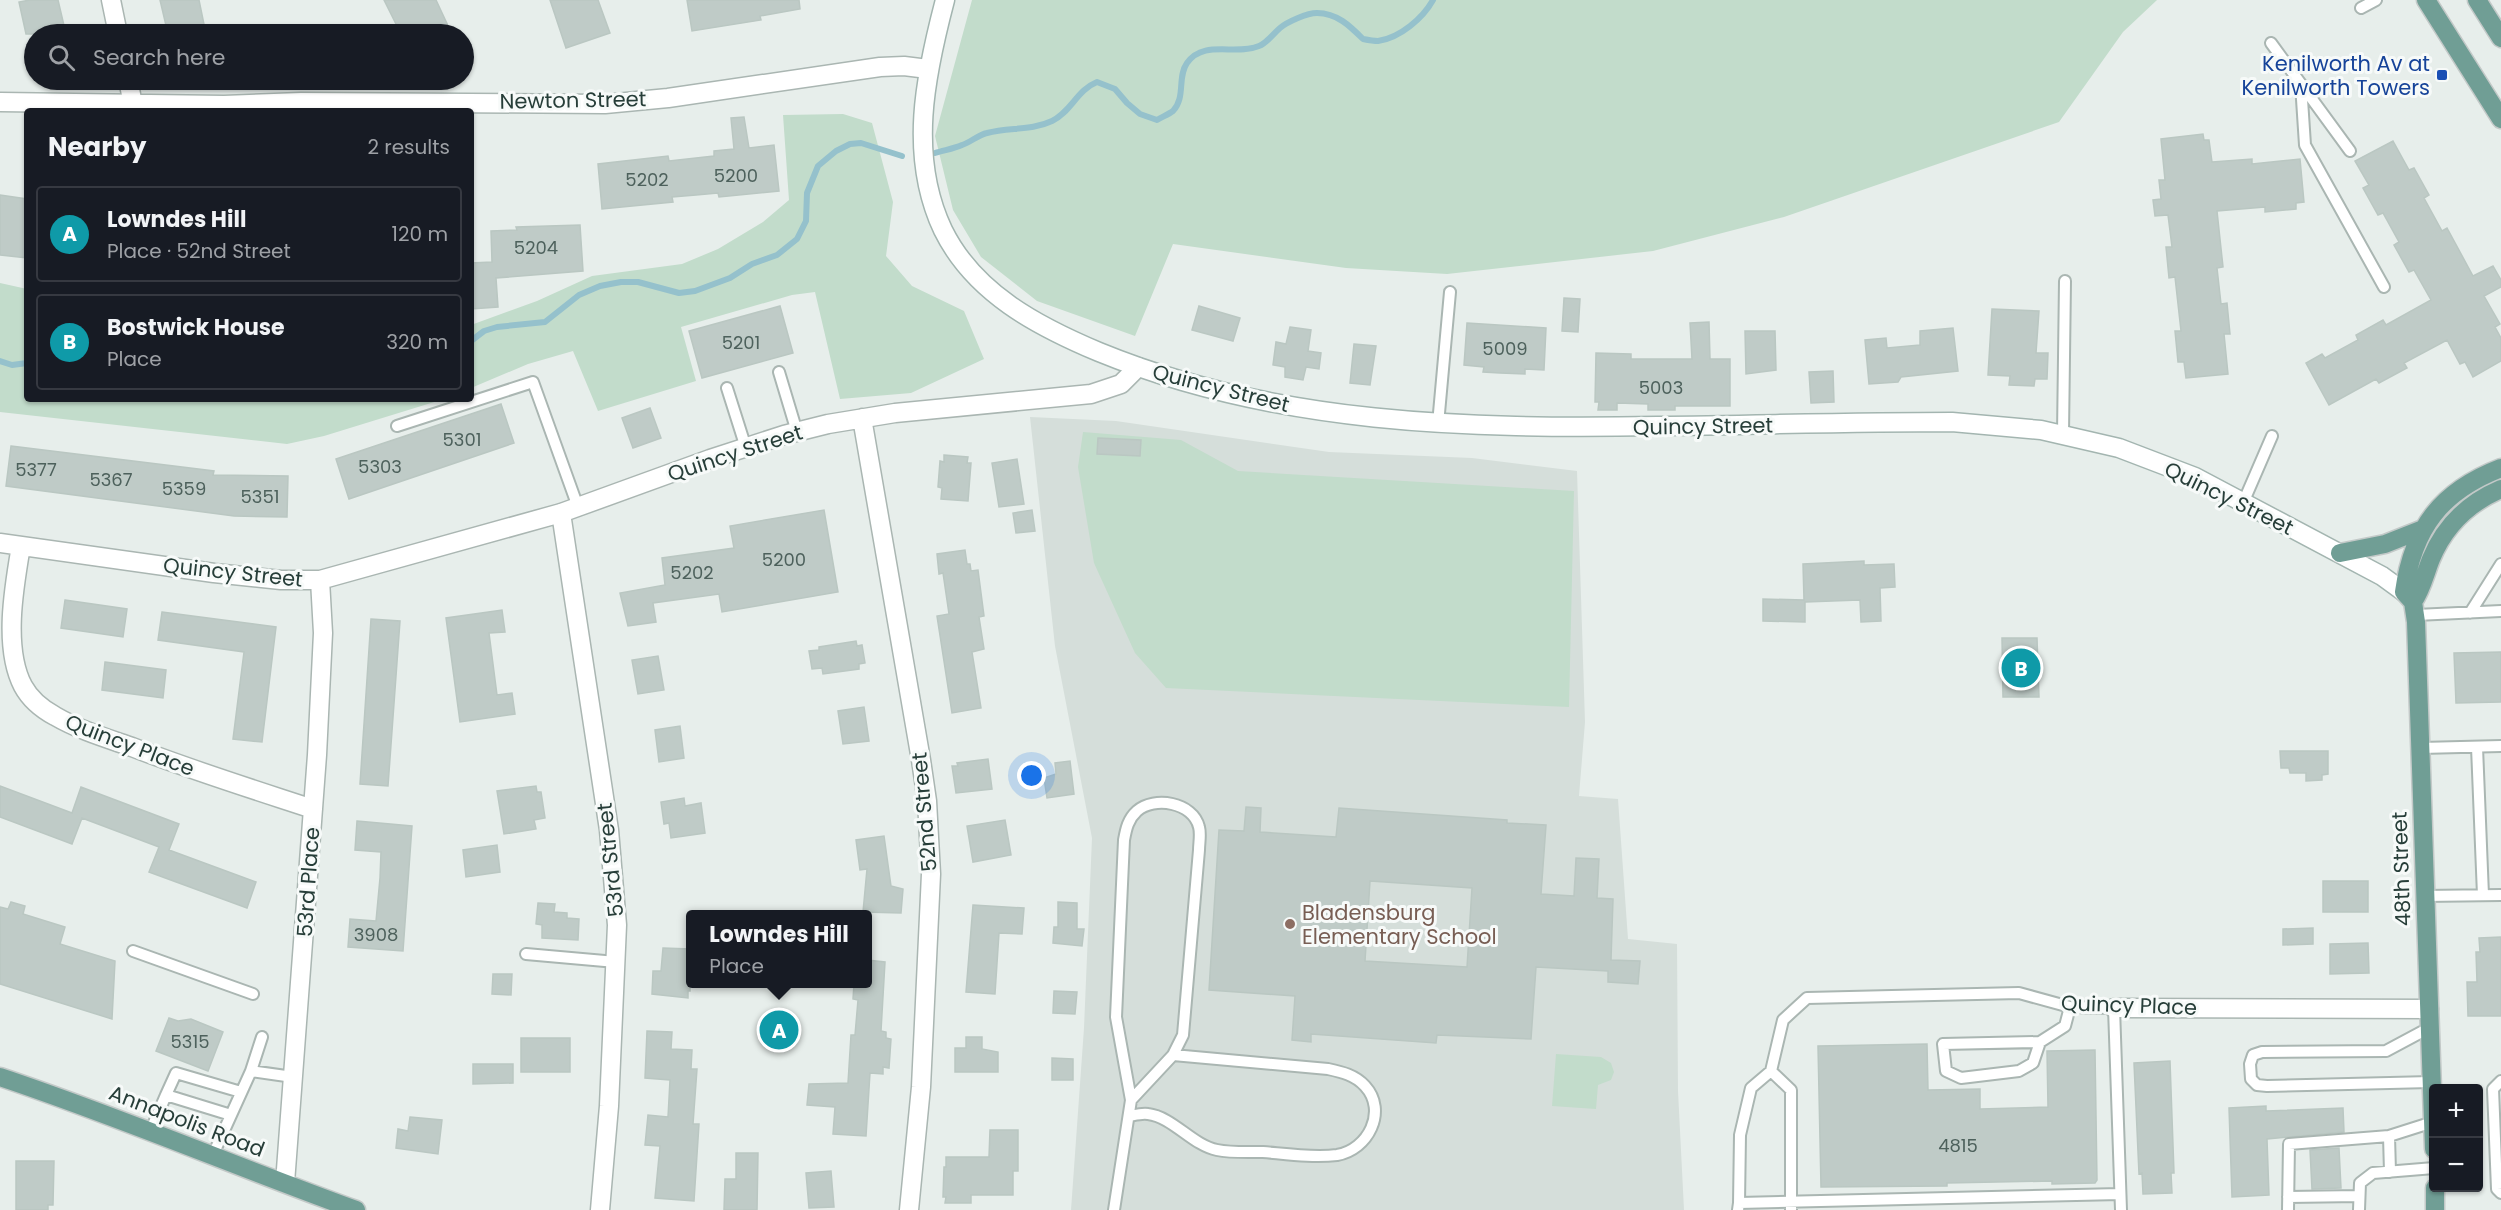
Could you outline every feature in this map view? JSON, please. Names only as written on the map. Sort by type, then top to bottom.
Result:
[{"type":"main road","points":[[2426,0],[2501,118]]},
{"type":"main road","points":[[2477,0],[2501,38]]},
{"type":"main road","points":[[2411,603],[2411,558],[2423,529],[2437,510],[2455,492],[2477,478],[2501,468]]},
{"type":"main road","points":[[2411,603],[2419,592],[2435,550],[2452,522],[2475,502],[2501,489]]},
{"type":"main road","points":[[2340,553],[2385,544],[2423,529]]},
{"type":"main road","name":"48th Street","points":[[2411,603],[2421,748],[2431,1082]]},
{"type":"main road","name":"Annapolis Road","points":[[0,1077],[91,1108],[212,1157],[356,1210]]},
{"type":"main road","points":[[2435,1192],[2435,1210]]},
{"type":"street","points":[[111,0],[116,24]]},
{"type":"street","points":[[945,0],[928,69],[922,124],[924,159],[937,214],[954,249],[980,281],[1013,309],[1059,334],[1138,367]]},
{"type":"street","name":"Newton Street","points":[[0,102],[224,105],[301,102],[605,104],[668,98],[880,67],[904,66],[928,69]]},
{"type":"street","points":[[130,90],[133,104]]},
{"type":"street","name":"Quincy Street","points":[[0,543],[214,573],[281,580],[320,580],[569,510],[797,432],[896,413],[1091,394],[1121,384],[1138,367],[1206,387],[1301,408],[1369,418],[1438,424],[1594,427],[1952,422],[2011,426],[2063,434],[2119,448],[2195,477],[2391,581],[2411,603]]},
{"type":"street","name":"52nd Street","points":[[862,418],[921,760],[930,842],[931,874],[921,1087],[909,1210]]},
{"type":"street","name":"53rd Street","points":[[569,510],[609,830],[617,925],[609,1106],[600,1210]]},
{"type":"street","name":"Quincy Place","points":[[21,546],[14,600],[13,652],[21,680],[35,703],[54,716],[78,727],[155,756],[313,809]]},
{"type":"street","name":"53rd Place","points":[[285,1183],[313,809],[323,633],[320,580]]},
{"type":"street","name":"Quincy Place","points":[[2114,1008],[2428,1009]]},
{"type":"lane","points":[[2361,8],[2376,0]]},
{"type":"lane","points":[[2271,43],[2350,151]]},
{"type":"lane","points":[[2301,84],[2305,145],[2384,287]]},
{"type":"lane","points":[[2063,434],[2065,281]]},
{"type":"lane","points":[[1438,424],[1450,292]]},
{"type":"lane","points":[[779,372],[797,432]]},
{"type":"lane","points":[[474,401],[534,382],[569,510]]},
{"type":"lane","points":[[727,388],[746,448]]},
{"type":"lane","points":[[396,426],[471,402]]},
{"type":"lane","points":[[2243,502],[2272,436]]},
{"type":"lane","points":[[2470,613],[2501,564]]},
{"type":"lane","points":[[2411,603],[2470,613],[2501,611]]},
{"type":"lane","points":[[2421,748],[2501,746]]},
{"type":"lane","points":[[2477,747],[2483,895]]},
{"type":"lane","points":[[1114,1210],[1131,1100],[1116,1017],[1124,840],[1128,821],[1138,809],[1156,804],[1177,805],[1190,811],[1199,826],[1199,850],[1183,1035],[1173,1055],[1131,1100]]},
{"type":"lane","points":[[2424,896],[2501,895]]},
{"type":"lane","points":[[134,951],[253,994]]},
{"type":"lane","points":[[526,954],[616,962]]},
{"type":"lane","name":"Quincy Place","points":[[1771,1071],[1783,1020],[1807,998],[2019,993],[2070,1007],[2114,1008]]},
{"type":"lane","points":[[2040,1042],[2033,1063],[2019,1071],[1961,1078],[1946,1071],[1943,1044],[2040,1042],[2065,1026],[2070,1007]]},
{"type":"lane","points":[[2114,1008],[2121,1210]]},
{"type":"lane","points":[[2429,1028],[2386,1051],[2262,1052],[2253,1056],[2250,1064],[2251,1079],[2257,1085],[2267,1086],[2431,1082]]},
{"type":"lane","points":[[212,1157],[251,1071],[262,1037]]},
{"type":"lane","points":[[1130,1116],[1149,1114],[1215,1150],[1301,1155],[1337,1155],[1354,1148],[1369,1134],[1375,1120],[1375,1106],[1370,1094],[1365,1085],[1350,1074],[1328,1069],[1173,1055]]},
{"type":"lane","points":[[251,1071],[293,1077]]},
{"type":"lane","points":[[1791,1207],[1791,1090],[1771,1071],[1751,1088],[1740,1134],[1738,1207],[1791,1207],[2120,1194]]},
{"type":"lane","points":[[150,1132],[176,1073],[240,1092]]},
{"type":"lane","points":[[2501,1081],[2493,1089],[2497,1189],[2501,1193]]},
{"type":"lane","points":[[166,1095],[231,1115]]},
{"type":"lane","points":[[2288,1210],[2289,1144],[2389,1136],[2429,1123]]},
{"type":"lane","points":[[2389,1136],[2390,1172]]},
{"type":"lane","points":[[2359,1210],[2360,1184],[2373,1173],[2429,1168]]},
{"type":"lane","points":[[2288,1197],[2359,1196]]},
{"type":"shaded area","points":[[1030,417],[1116,421],[1329,452],[1472,458],[1577,471],[1585,722],[1579,796],[1618,799],[1628,939],[1677,944],[1678,1091],[1684,1210],[1071,1210],[1084,1028],[1092,838],[1055,646]]},
{"type":"green space","points":[[972,0],[2157,0],[2123,32],[2059,122],[1784,217],[1653,251],[1447,274],[1346,268],[1173,244],[1135,336],[1037,301],[981,257],[953,210],[935,136]]},
{"type":"green space","points":[[843,114],[872,123],[893,202],[886,256],[912,286],[964,311],[984,359],[911,393],[840,399],[815,292],[792,295],[681,327],[696,381],[598,411],[573,351],[528,364],[474,387],[474,324],[537,301],[592,276],[682,264],[718,249],[763,222],[789,200],[783,115]]},
{"type":"green space","points":[[0,283],[24,288],[24,402],[434,402],[324,436],[287,444],[0,412]]},
{"type":"green space","points":[[1083,432],[1181,440],[1238,471],[1574,491],[1569,707],[1166,688],[1135,653],[1094,563],[1078,467]]},
{"type":"green space","points":[[1556,1054],[1601,1057],[1611,1063],[1614,1072],[1611,1080],[1598,1085],[1596,1109],[1552,1106]]},
{"type":"building","points":[[58,0],[64,24],[24,25],[19,2]]},
{"type":"building","points":[[160,0],[199,0],[204,24],[166,24]]},
{"type":"building","points":[[384,0],[436,0],[447,24],[396,24]]},
{"type":"building","points":[[550,0],[598,0],[610,33],[566,48]]},
{"type":"building","points":[[687,0],[799,0],[800,9],[760,16],[761,20],[692,31]]},
{"type":"building","points":[[744,117],[749,148],[774,145],[779,191],[719,197],[718,193],[672,197],[673,202],[602,209],[598,164],[668,156],[669,161],[714,156],[714,151],[734,149],[731,118]]},
{"type":"building","points":[[2203,134],[2204,140],[2209,140],[2212,162],[2252,159],[2252,164],[2300,159],[2304,202],[2296,203],[2296,209],[2265,212],[2265,207],[2217,211],[2223,267],[2217,268],[2221,304],[2227,303],[2230,334],[2224,334],[2228,374],[2186,378],[2184,362],[2178,362],[2175,331],[2181,331],[2175,277],[2169,278],[2166,247],[2172,247],[2168,215],[2155,216],[2153,200],[2161,199],[2159,180],[2165,180],[2161,139]]},
{"type":"building","points":[[2393,141],[2409,170],[2414,168],[2429,195],[2424,198],[2442,231],[2447,228],[2473,276],[2493,266],[2501,280],[2501,287],[2484,296],[2500,324],[2495,327],[2501,338],[2501,361],[2473,377],[2465,362],[2460,364],[2447,340],[2404,363],[2407,368],[2379,383],[2376,379],[2329,405],[2306,363],[2322,354],[2325,358],[2358,340],[2356,335],[2383,320],[2386,325],[2431,300],[2414,270],[2409,272],[2394,245],[2399,242],[2383,213],[2378,215],[2363,188],[2369,185],[2355,161]]},
{"type":"building","points":[[0,195],[24,199],[24,258],[0,255]]},
{"type":"building","points":[[580,225],[583,271],[496,278],[498,307],[474,309],[474,263],[492,262],[491,231],[517,230],[516,227]]},
{"type":"building","points":[[1564,298],[1580,299],[1578,332],[1562,331]]},
{"type":"building","points":[[780,306],[793,353],[702,378],[689,331]]},
{"type":"building","points":[[1199,306],[1240,318],[1233,341],[1192,330]]},
{"type":"building","points":[[1992,309],[2039,311],[2036,353],[2048,353],[2047,379],[2035,379],[2034,386],[2009,385],[2010,376],[1988,375]]},
{"type":"building","points":[[1709,322],[1710,359],[1730,359],[1730,406],[1675,406],[1675,410],[1648,410],[1648,404],[1617,403],[1617,410],[1598,410],[1599,402],[1595,402],[1596,353],[1631,354],[1631,359],[1692,359],[1690,323]]},
{"type":"building","points":[[1467,323],[1546,328],[1544,370],[1525,369],[1525,374],[1483,372],[1484,367],[1464,365]]},
{"type":"building","points":[[1290,327],[1311,330],[1308,351],[1321,353],[1319,369],[1306,367],[1303,380],[1285,377],[1285,367],[1273,365],[1276,342],[1286,344]]},
{"type":"building","points":[[1953,328],[1958,371],[1901,377],[1898,382],[1869,384],[1865,340],[1886,338],[1887,348],[1920,345],[1920,331]]},
{"type":"building","points":[[1745,331],[1775,331],[1776,370],[1746,374]]},
{"type":"building","points":[[1354,344],[1376,346],[1370,385],[1350,383]]},
{"type":"building","points":[[1833,371],[1834,402],[1811,403],[1809,372]]},
{"type":"building","points":[[501,404],[514,443],[349,499],[336,459]]},
{"type":"building","points":[[650,408],[661,438],[633,448],[622,418]]},
{"type":"building","points":[[1098,438],[1141,440],[1140,456],[1097,454]]},
{"type":"building","points":[[11,446],[214,471],[213,475],[288,476],[287,517],[234,516],[6,486]]},
{"type":"building","points":[[944,455],[968,457],[967,463],[971,463],[968,501],[941,499],[942,488],[938,487],[940,461],[944,462]]},
{"type":"building","points":[[1017,459],[1024,504],[999,507],[992,463]]},
{"type":"building","points":[[824,510],[838,592],[722,612],[719,594],[653,603],[656,622],[628,626],[620,593],[665,585],[662,558],[734,548],[730,526]]},
{"type":"building","points":[[1032,510],[1035,531],[1016,533],[1013,513]]},
{"type":"building","points":[[965,550],[967,564],[970,564],[971,571],[978,570],[984,616],[979,617],[984,649],[972,652],[981,708],[952,713],[937,616],[949,614],[943,573],[939,574],[937,554]]},
{"type":"building","points":[[1864,561],[1864,565],[1894,564],[1895,587],[1880,588],[1881,621],[1861,622],[1860,600],[1805,602],[1805,622],[1763,621],[1763,599],[1804,600],[1803,564]]},
{"type":"building","points":[[65,600],[127,609],[123,637],[61,628]]},
{"type":"building","points":[[502,610],[505,632],[489,633],[497,695],[512,693],[515,714],[460,722],[446,618]]},
{"type":"building","points":[[162,612],[276,627],[262,742],[233,739],[244,652],[158,640]]},
{"type":"building","points":[[371,619],[400,621],[388,786],[360,784]]},
{"type":"building","points":[[2002,638],[2037,638],[2039,697],[2003,697]]},
{"type":"building","points":[[856,641],[857,646],[862,645],[865,663],[859,664],[859,669],[823,674],[822,668],[812,669],[809,651],[819,650],[819,647]]},
{"type":"building","points":[[2501,652],[2501,702],[2456,703],[2454,653]]},
{"type":"building","points":[[658,656],[664,690],[638,694],[632,660]]},
{"type":"building","points":[[105,662],[166,670],[163,698],[102,690]]},
{"type":"building","points":[[864,707],[869,741],[843,744],[838,711]]},
{"type":"building","points":[[680,726],[684,758],[659,762],[655,730]]},
{"type":"building","points":[[2280,751],[2328,751],[2328,774],[2322,775],[2322,780],[2306,781],[2306,773],[2290,773],[2289,768],[2281,768]]},
{"type":"building","points":[[988,759],[992,789],[956,793],[952,766],[958,766],[957,763]]},
{"type":"building","points":[[1070,761],[1074,794],[1047,798],[1044,778],[1056,774],[1055,763]]},
{"type":"building","points":[[0,786],[72,813],[81,787],[179,824],[169,850],[256,882],[247,908],[149,872],[159,847],[82,818],[72,844],[0,817]]},
{"type":"building","points":[[536,786],[537,792],[541,792],[545,818],[534,820],[536,829],[504,834],[497,791]]},
{"type":"building","points":[[684,798],[685,806],[701,803],[705,833],[671,838],[669,823],[664,824],[661,802]]},
{"type":"building","name":"Bladensburg Elementary School","points":[[1246,807],[1261,808],[1260,832],[1336,837],[1339,808],[1546,825],[1541,894],[1574,896],[1576,858],[1599,859],[1597,898],[1613,899],[1611,960],[1640,961],[1638,984],[1608,982],[1608,971],[1536,967],[1531,1039],[1437,1035],[1436,1043],[1311,1034],[1311,1042],[1292,1040],[1295,996],[1209,990],[1219,830],[1244,831]],"holes":[[[1370,881],[1472,888],[1467,967],[1365,961]]]},
{"type":"building","points":[[1005,820],[1011,855],[973,862],[967,826]]},
{"type":"building","points":[[357,821],[412,826],[403,951],[348,947],[350,919],[376,921],[380,878],[381,852],[355,850]]},
{"type":"building","points":[[884,836],[891,886],[903,889],[901,913],[863,910],[867,869],[860,870],[856,840]]},
{"type":"building","points":[[497,845],[500,872],[466,877],[463,850]]},
{"type":"building","points":[[2323,881],[2368,881],[2368,912],[2323,912]]},
{"type":"building","points":[[11,902],[25,906],[23,914],[65,927],[60,944],[115,961],[112,1019],[0,984],[0,907],[8,909]]},
{"type":"building","points":[[1058,902],[1077,903],[1077,929],[1084,929],[1082,946],[1053,943],[1054,927],[1058,927]]},
{"type":"building","points":[[538,903],[555,904],[554,912],[567,913],[567,918],[579,919],[578,940],[542,938],[542,925],[536,924]]},
{"type":"building","points":[[973,905],[1024,908],[1022,934],[999,933],[995,994],[966,992]]},
{"type":"building","points":[[2313,928],[2313,944],[2283,945],[2283,929]]},
{"type":"building","points":[[2501,937],[2501,1016],[2468,1016],[2467,982],[2477,982],[2476,952],[2480,952],[2479,938]]},
{"type":"building","points":[[2368,943],[2369,973],[2330,974],[2330,944]]},
{"type":"building","points":[[663,948],[686,949],[686,988],[690,988],[688,998],[652,994],[653,971],[661,971]]},
{"type":"building","points":[[872,961],[885,962],[881,1031],[886,1032],[886,1038],[891,1039],[889,1068],[883,1067],[883,1074],[870,1073],[866,1136],[833,1134],[835,1107],[807,1105],[809,1084],[848,1083],[851,1035],[855,1035],[858,1000],[853,999],[854,988],[872,988]]},
{"type":"building","points":[[493,974],[512,974],[511,995],[492,994]]},
{"type":"building","points":[[1054,991],[1077,992],[1075,1014],[1053,1013]]},
{"type":"building","points":[[169,1018],[178,1021],[191,1019],[223,1032],[208,1071],[156,1051]]},
{"type":"building","points":[[647,1031],[672,1032],[671,1049],[692,1050],[691,1069],[697,1069],[693,1124],[699,1124],[694,1201],[655,1198],[660,1146],[645,1145],[648,1115],[668,1117],[670,1080],[645,1078]]},
{"type":"building","points":[[966,1037],[982,1037],[982,1049],[998,1052],[998,1072],[955,1072],[955,1048],[966,1048]]},
{"type":"building","points":[[521,1038],[570,1038],[570,1072],[521,1072]]},
{"type":"building","points":[[1927,1044],[1928,1090],[1980,1089],[1980,1109],[2048,1107],[2047,1051],[2095,1050],[2097,1180],[2095,1183],[2052,1184],[2052,1181],[1947,1183],[1947,1186],[1821,1187],[1818,1046]]},
{"type":"building","points":[[1052,1058],[1073,1059],[1073,1080],[1052,1080]]},
{"type":"building","points":[[2170,1061],[2174,1173],[2171,1173],[2172,1193],[2143,1194],[2142,1173],[2139,1174],[2134,1063]]},
{"type":"building","points":[[473,1064],[513,1064],[513,1083],[473,1084]]},
{"type":"building","points":[[2266,1106],[2266,1111],[2343,1108],[2344,1132],[2267,1139],[2269,1195],[2232,1197],[2229,1108]]},
{"type":"building","points":[[410,1117],[442,1120],[438,1154],[396,1148],[398,1129],[408,1131]]},
{"type":"building","points":[[990,1130],[1018,1130],[1018,1171],[1013,1171],[1013,1195],[971,1195],[971,1203],[945,1203],[946,1197],[943,1197],[946,1157],[989,1157]]},
{"type":"building","points":[[2339,1148],[2341,1188],[2312,1189],[2310,1150]]},
{"type":"building","points":[[736,1153],[758,1153],[757,1210],[724,1210],[725,1179],[736,1179]]},
{"type":"building","points":[[16,1161],[54,1161],[53,1205],[48,1205],[48,1210],[16,1210]]},
{"type":"building","points":[[831,1171],[834,1207],[809,1208],[806,1173]]},
{"type":"waterway","points":[[935,153],[959,146],[987,133],[1036,126],[1052,121],[1059,117],[1084,90],[1097,82],[1115,89],[1140,114],[1157,120],[1173,111],[1177,105],[1184,69],[1194,56],[1202,52],[1250,49],[1259,46],[1287,23],[1313,13],[1331,15],[1348,25],[1363,39],[1378,41],[1394,36],[1410,26],[1433,0]]},
{"type":"waterway","points":[[474,339],[484,331],[497,327],[545,322],[579,295],[600,286],[638,282],[679,293],[695,291],[730,278],[752,264],[777,255],[797,239],[806,221],[807,193],[818,166],[836,151],[850,144],[861,143],[902,156]]},
{"type":"waterway","points":[[0,361],[12,365],[24,363]]},
{"type":"place","name":"Kenilworth Av at Kenilworth Towers","points":[[2442,75]]},
{"type":"place","name":"Bostwick House","points":[[2021,668]]},
{"type":"place","name":"Bladensburg Elementary School","points":[[1290,924]]},
{"type":"place","name":"Lowndes Hill","points":[[779,1030]]}]
